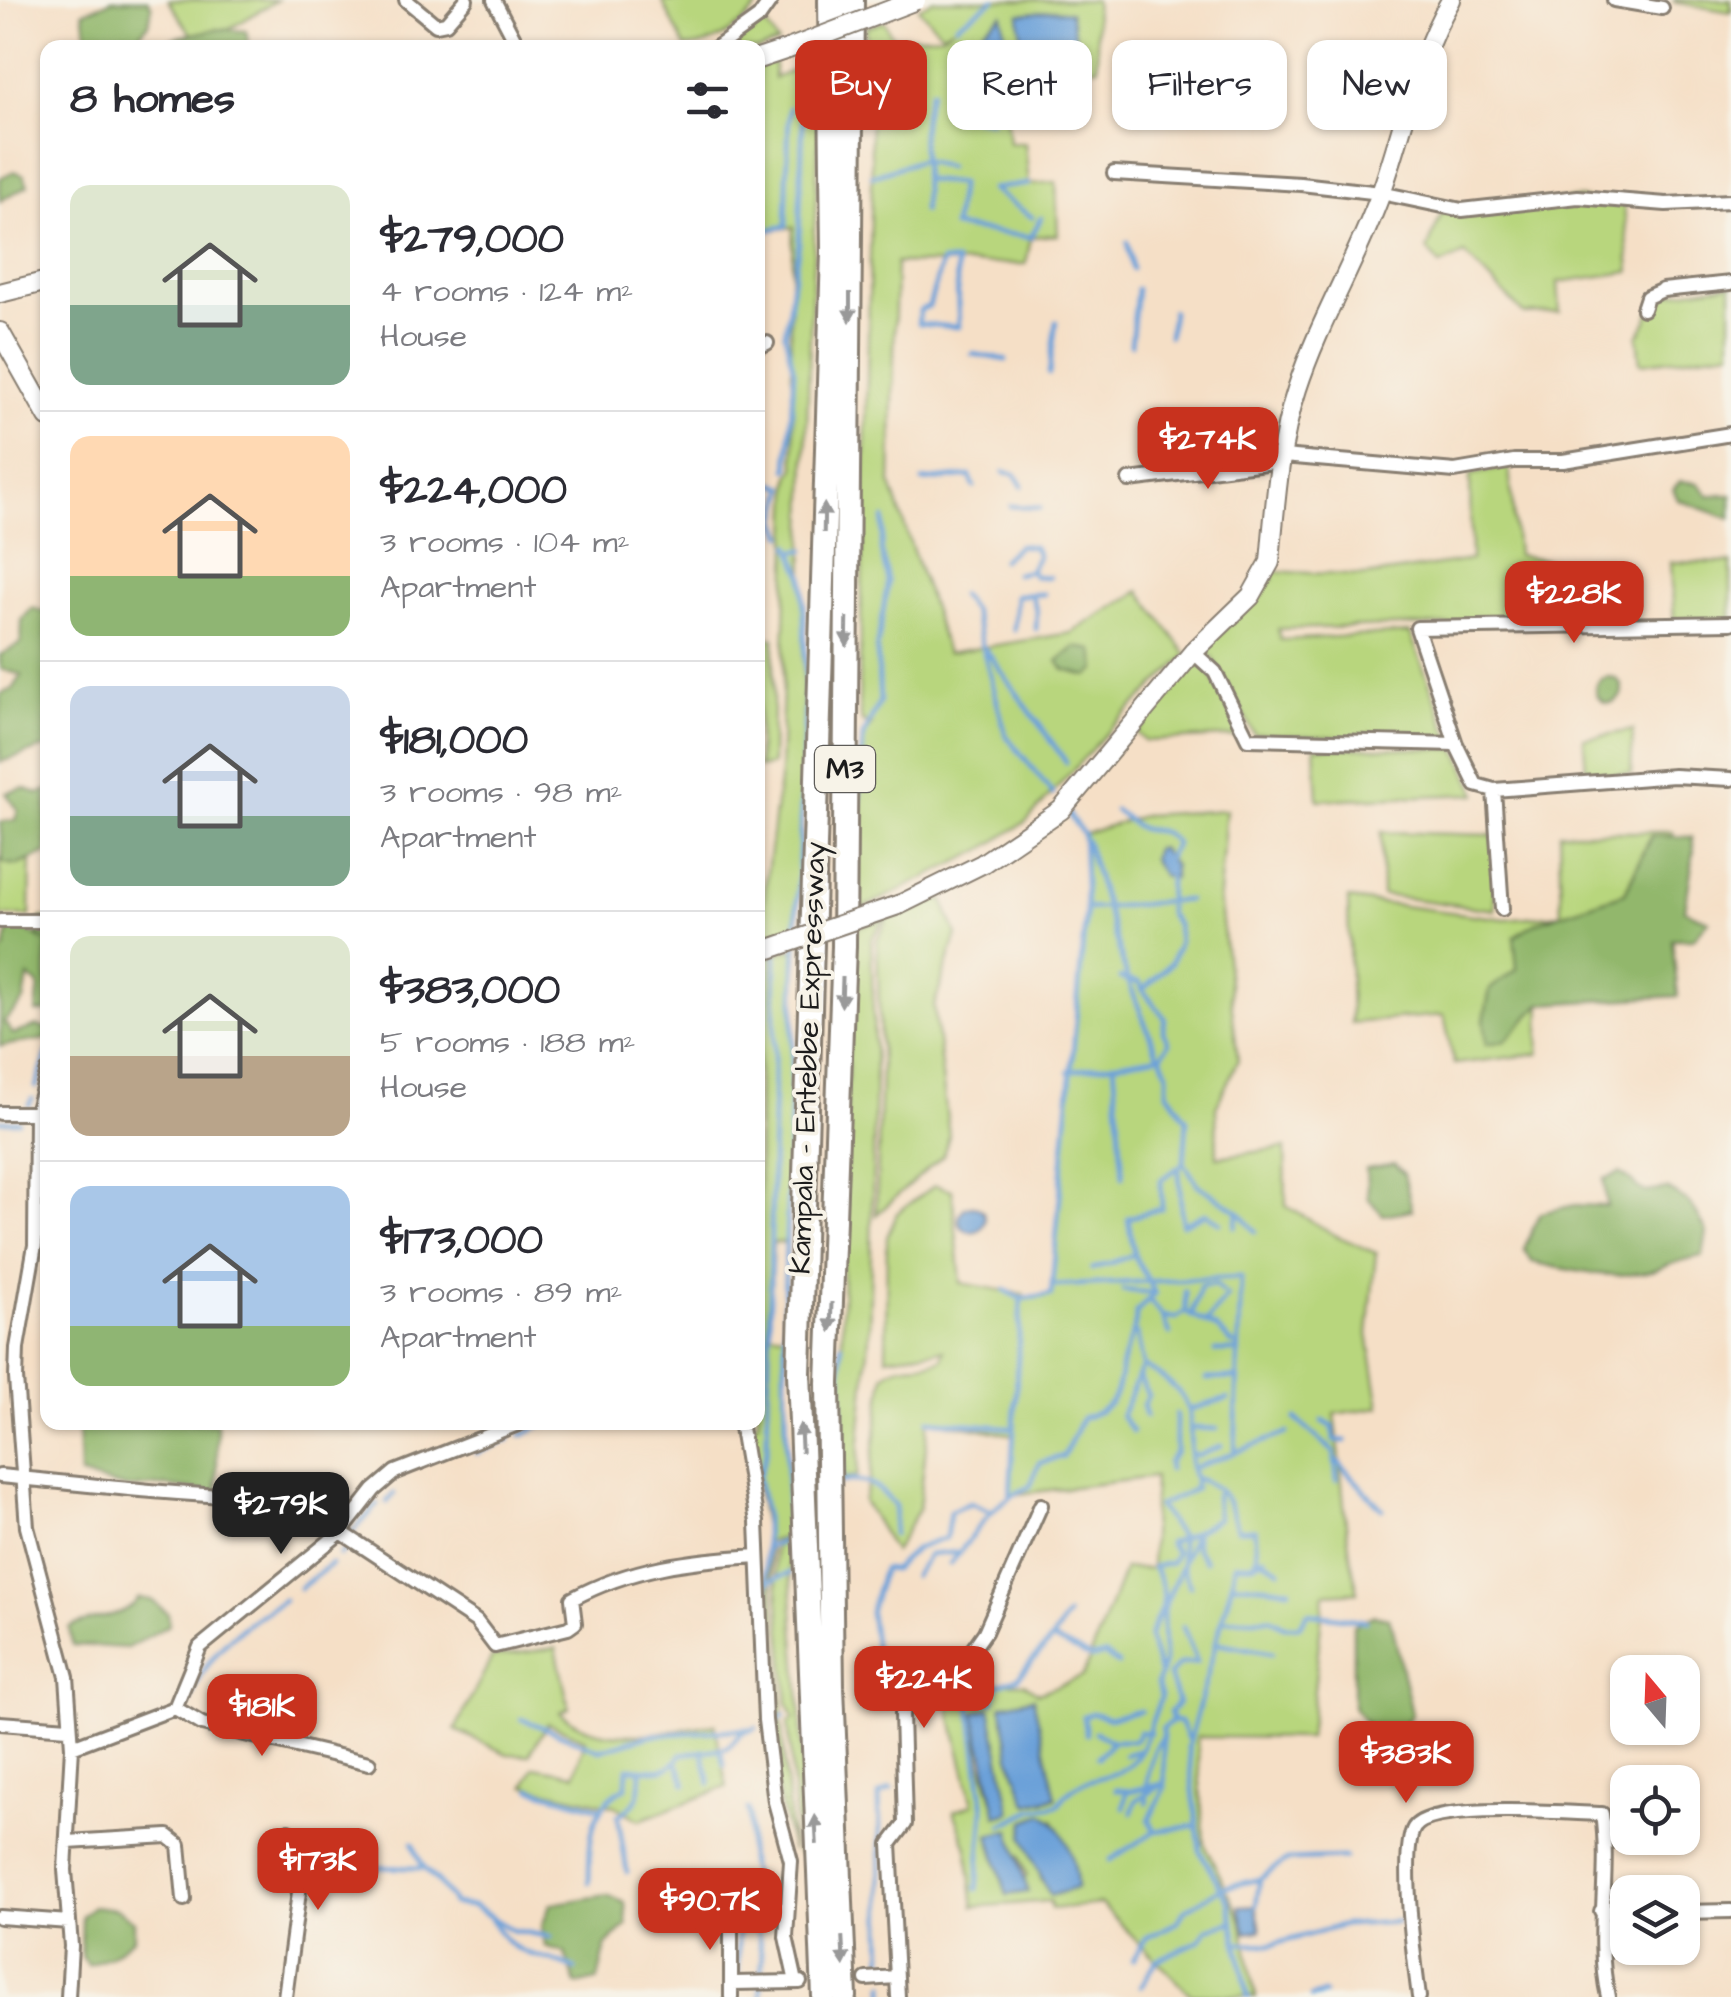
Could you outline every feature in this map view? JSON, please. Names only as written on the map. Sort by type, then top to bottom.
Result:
[{"type":"highway","name":"M3","points":[[824,1997],[799,1373],[834,251],[830,0]]},
{"type":"highway","name":"Kampala - Entebbe Expressway","points":[[845,1997],[832,1688],[828,1382],[844,946],[852,0]]},
{"type":"street","points":[[406,0],[436,24],[446,22],[466,0]]},
{"type":"street","points":[[494,0],[515,40]]},
{"type":"street","points":[[727,40],[759,18],[771,0]]},
{"type":"street","points":[[765,57],[916,0]]},
{"type":"street","points":[[765,950],[901,904],[982,864],[1061,810],[1193,652],[1262,582],[1270,562],[1282,458],[1302,375],[1381,193],[1402,118],[1450,0]]},
{"type":"street","points":[[1614,0],[1662,8]]},
{"type":"street","points":[[1114,173],[1192,174],[1381,193],[1462,210],[1578,197],[1666,204],[1731,202]]},
{"type":"street","points":[[1642,309],[1647,297],[1663,290],[1731,283]]},
{"type":"street","points":[[0,293],[40,284]]},
{"type":"street","points":[[0,332],[40,401]]},
{"type":"street","points":[[1129,480],[1282,458],[1455,471],[1514,461],[1563,461],[1731,434]]},
{"type":"street","points":[[1731,623],[1417,628],[1472,782],[1494,790],[1674,776],[1731,778]]},
{"type":"street","points":[[1193,652],[1215,672],[1248,739],[1456,744]]},
{"type":"street","points":[[1494,790],[1502,909]]},
{"type":"street","points":[[0,921],[40,922]]},
{"type":"street","points":[[40,1099],[36,1113],[35,1245],[17,1348],[18,1424],[27,1528],[67,1677],[72,1747],[65,1870],[68,1997]]},
{"type":"street","points":[[0,1113],[36,1113]]},
{"type":"street","points":[[72,1747],[175,1708],[200,1647],[341,1532],[374,1490],[395,1472],[503,1430]]},
{"type":"street","points":[[731,1910],[732,1990],[762,1983],[799,1982],[786,1937],[790,1861],[769,1772],[758,1556],[741,1430]]},
{"type":"street","points":[[0,1476],[26,1482],[69,1480],[135,1491],[254,1497]]},
{"type":"street","points":[[898,1997],[890,1844],[905,1824],[902,1713],[910,1698],[949,1683],[985,1632],[1042,1505]]},
{"type":"street","points":[[341,1532],[476,1621],[495,1646],[568,1628],[576,1623],[572,1600],[606,1582],[671,1564],[758,1556]]},
{"type":"street","points":[[175,1708],[202,1724],[369,1763]]},
{"type":"street","points":[[0,1724],[68,1728]]},
{"type":"street","points":[[1420,1997],[1411,1914],[1410,1839],[1414,1826],[1426,1818],[1452,1812],[1602,1814],[1608,1855],[1600,1954],[1608,1997]]},
{"type":"street","points":[[285,1997],[300,1877],[290,1831]]},
{"type":"street","points":[[68,1842],[168,1836],[179,1845],[184,1899]]},
{"type":"street","points":[[702,1908],[787,1909]]},
{"type":"street","points":[[1700,1912],[1731,1911]]},
{"type":"street","points":[[1601,1912],[1610,1912]]},
{"type":"street","points":[[0,1917],[69,1922]]},
{"type":"street","points":[[866,1979],[896,1977]]},
{"type":"green space","points":[[113,0],[148,0],[152,7],[149,23],[135,40],[88,40],[83,12]]},
{"type":"green space","points":[[168,0],[277,0],[211,40],[195,40]]},
{"type":"green space","points":[[763,0],[748,18],[713,40],[682,40],[662,1]]},
{"type":"green space","points":[[933,0],[1095,0],[1098,67],[1092,67],[1092,40],[947,40],[947,130],[1007,130],[1009,143],[1025,143],[1029,184],[1056,182],[1058,235],[1031,237],[1026,264],[896,263],[891,485],[947,653],[1071,633],[1140,591],[1187,655],[1111,728],[1027,821],[984,849],[857,911],[863,736],[872,724],[862,722],[859,704],[870,130],[927,130],[927,40],[867,40],[866,27],[884,21],[892,37],[942,35],[953,27],[942,33],[918,8]]},
{"type":"green space","points":[[1673,0],[1731,0],[1731,12],[1673,2]]},
{"type":"green space","points":[[765,23],[778,43],[765,48],[765,40],[737,40]]},
{"type":"green space","points":[[216,29],[246,31],[248,40],[171,40]]},
{"type":"green space","points":[[774,60],[774,78],[795,68],[795,130],[819,130],[805,476],[802,784],[796,932],[765,940],[765,888],[780,773],[790,476],[795,467],[790,324],[793,227],[765,231],[765,63]]},
{"type":"green space","points":[[14,171],[24,175],[28,185],[0,201],[0,178]]},
{"type":"green space","points":[[1580,198],[1624,205],[1630,272],[1558,282],[1560,312],[1524,314],[1465,254],[1440,265],[1427,250],[1442,212]]},
{"type":"green space","points":[[1731,284],[1731,351],[1641,363],[1638,336],[1658,298]]},
{"type":"green space","points":[[1509,467],[1517,555],[1565,563],[1601,560],[1601,621],[1278,629],[1280,640],[1410,633],[1452,741],[1254,734],[1212,657],[1203,650],[1273,579],[1272,571],[1366,576],[1471,560],[1470,475]]},
{"type":"green space","points":[[1680,481],[1698,483],[1709,495],[1731,495],[1731,519],[1678,500],[1673,489]]},
{"type":"green space","points":[[1671,562],[1731,563],[1731,622],[1674,622]]},
{"type":"green space","points":[[32,608],[40,611],[40,749],[0,762],[0,694],[13,689],[22,675],[0,669],[0,655],[21,643],[22,620]]},
{"type":"green space","points":[[765,637],[774,638],[772,765],[765,766]]},
{"type":"green space","points":[[1075,647],[1094,650],[1097,670],[1088,676],[1064,670],[1058,661]]},
{"type":"green space","points":[[1193,662],[1207,667],[1243,736],[1145,741],[1137,733]]},
{"type":"green space","points":[[1609,677],[1618,681],[1622,690],[1618,699],[1609,703],[1600,699],[1596,690],[1600,681]]},
{"type":"green space","points":[[1633,730],[1631,774],[1586,774],[1584,739]]},
{"type":"green space","points":[[1315,747],[1457,749],[1477,794],[1318,800]]},
{"type":"green space","points":[[24,788],[40,794],[40,856],[18,865],[3,863],[0,822],[15,820],[18,810],[6,793]]},
{"type":"green space","points":[[1226,810],[1219,896],[1238,1060],[1216,1107],[1217,1157],[1285,1148],[1286,1206],[1376,1253],[1368,1334],[1380,1407],[1335,1414],[1346,1526],[1358,1592],[1324,1594],[1309,1738],[1197,1737],[1204,1843],[1241,1919],[1256,1997],[1190,1994],[1101,1904],[1051,1909],[1050,1901],[974,1907],[967,1848],[954,1811],[973,1804],[950,1711],[958,1655],[974,1682],[1024,1683],[1038,1693],[1083,1676],[1124,1569],[1151,1568],[1154,1477],[1010,1495],[1014,1435],[929,1420],[919,1509],[894,1552],[863,1501],[870,1478],[884,1375],[905,1365],[942,1359],[944,1350],[886,1357],[887,1237],[897,1213],[935,1185],[952,1190],[961,1283],[1023,1294],[1023,1298],[1051,1295],[1086,909],[1083,834],[1145,815]],"holes":[[[1033,1698],[1055,1798],[1028,1804],[1010,1756],[1002,1705]],[[989,1708],[998,1816],[981,1761],[975,1712]],[[1053,1819],[1070,1853],[1076,1884],[1042,1881],[1029,1841]],[[991,1844],[1020,1856],[1027,1876],[1007,1895]]]},
{"type":"green space","points":[[1381,832],[1493,835],[1495,910],[1382,895]]},
{"type":"green space","points":[[1559,832],[1673,832],[1673,836],[1651,836],[1625,893],[1537,922],[1487,1043],[1505,1041],[1541,1004],[1539,1054],[1454,1064],[1444,1015],[1351,1023],[1348,899],[1505,919],[1561,914]]},
{"type":"green space","points":[[1652,836],[1692,837],[1694,851],[1685,910],[1709,921],[1693,939],[1672,939],[1678,996],[1541,1004],[1505,1041],[1487,1044],[1484,1020],[1490,989],[1517,969],[1514,936],[1537,922],[1625,893]]},
{"type":"green space","points":[[0,857],[3,863],[18,865],[31,860],[30,916],[0,916]]},
{"type":"green space","points":[[943,900],[957,935],[934,1006],[949,1136],[943,1155],[876,1215],[881,1071],[877,940],[889,916]]},
{"type":"green space","points":[[885,918],[871,939],[875,1074],[869,1338],[857,1476],[841,1479],[843,1212],[852,929]]},
{"type":"green space","points":[[17,926],[40,938],[40,1012],[36,1012],[39,985],[28,977],[24,1001],[4,1022],[13,1034],[40,1027],[40,1040],[0,1046],[0,952],[5,949],[9,929]]},
{"type":"green space","points":[[795,948],[786,1242],[773,1243],[769,1332],[784,1334],[788,1537],[767,1542],[746,1430],[765,1430],[765,958]]},
{"type":"green space","points":[[1394,1164],[1404,1174],[1412,1210],[1383,1215],[1368,1198],[1366,1169]]},
{"type":"green space","points":[[1620,1173],[1645,1192],[1668,1189],[1691,1204],[1707,1232],[1703,1256],[1628,1275],[1587,1273],[1532,1262],[1524,1249],[1540,1213],[1575,1205],[1607,1206],[1604,1179]]},
{"type":"green space","points":[[78,1430],[217,1430],[217,1493],[167,1486],[127,1488],[80,1476]]},
{"type":"green space","points":[[788,1543],[801,1717],[804,1853],[798,1853],[788,1722],[794,1718],[788,1704],[774,1546]]},
{"type":"green space","points":[[770,1549],[783,1713],[768,1719]]},
{"type":"green space","points":[[139,1598],[151,1600],[168,1613],[169,1625],[127,1648],[72,1645],[69,1628],[123,1611]]},
{"type":"green space","points":[[1374,1615],[1389,1618],[1393,1629],[1412,1714],[1400,1729],[1371,1730],[1353,1707],[1353,1625]]},
{"type":"green space","points":[[556,1648],[569,1708],[560,1712],[577,1724],[614,1734],[715,1724],[727,1787],[640,1820],[615,1806],[525,1786],[534,1767],[575,1774],[585,1739],[548,1723],[529,1755],[507,1754],[455,1730],[492,1657]]},
{"type":"green space","points":[[781,1720],[792,1851],[773,1773],[768,1726]]},
{"type":"green space","points":[[607,1895],[625,1903],[627,1925],[606,1946],[598,1980],[576,1985],[565,1953],[545,1946],[542,1926],[550,1904]]},
{"type":"green space","points":[[93,1906],[117,1909],[134,1921],[134,1938],[110,1956],[88,1965],[81,1957],[82,1915]]},
{"type":"water","points":[[1070,12],[1076,40],[1021,40],[1019,14]]},
{"type":"water","points":[[1002,14],[1006,40],[970,40]]},
{"type":"water","points":[[1155,848],[1160,848],[1174,866],[1174,878],[1163,876],[1152,859]]},
{"type":"water","points":[[972,1206],[981,1210],[985,1219],[981,1228],[972,1232],[963,1228],[959,1219],[963,1210]]},
{"type":"water","points":[[1033,1698],[1056,1797],[1027,1804],[1010,1756],[1002,1705]]},
{"type":"water","points":[[990,1708],[1011,1812],[997,1816],[974,1712]]},
{"type":"water","points":[[1043,1814],[1063,1836],[1072,1857],[1077,1888],[1050,1896],[1023,1836],[1025,1821]]},
{"type":"water","points":[[1010,1830],[1028,1892],[1007,1895],[989,1835]]},
{"type":"water","points":[[1256,1905],[1261,1930],[1246,1932],[1239,1906]]},
{"type":"waterway","points":[[956,25],[994,0]]},
{"type":"waterway","points":[[923,211],[922,137],[931,90]]},
{"type":"waterway","points":[[765,230],[786,226],[789,108]]},
{"type":"waterway","points":[[788,469],[794,371],[785,334],[799,243],[803,130]]},
{"type":"waterway","points":[[872,176],[921,160],[948,167]]},
{"type":"waterway","points":[[927,180],[960,184],[953,227],[1031,237],[1041,218]]},
{"type":"waterway","points":[[1029,184],[991,189],[1032,217]]},
{"type":"waterway","points":[[1127,242],[1132,269]]},
{"type":"waterway","points":[[942,262],[956,262],[959,327],[918,324],[920,310],[929,306],[942,262]]},
{"type":"waterway","points":[[1131,344],[1137,289]]},
{"type":"waterway","points":[[1169,336],[1172,311]]},
{"type":"waterway","points":[[1049,374],[1056,322]]},
{"type":"waterway","points":[[972,354],[1006,360]]},
{"type":"waterway","points":[[1004,472],[1015,474],[1022,486]]},
{"type":"waterway","points":[[923,481],[970,476],[974,487]]},
{"type":"waterway","points":[[765,480],[785,487],[777,520],[784,535]]},
{"type":"waterway","points":[[1011,506],[1040,508]]},
{"type":"waterway","points":[[856,854],[863,736],[880,701],[877,648],[888,581],[881,550],[884,519]]},
{"type":"waterway","points":[[790,545],[803,576],[806,689],[796,933]]},
{"type":"waterway","points":[[1002,560],[1019,545],[1034,547],[1038,556],[1030,571]]},
{"type":"waterway","points":[[794,551],[805,550]]},
{"type":"waterway","points":[[1016,574],[1030,571],[1034,576],[1049,577]]},
{"type":"waterway","points":[[1014,630],[1016,595],[1044,594]]},
{"type":"waterway","points":[[960,595],[973,611],[1006,735],[1053,794]]},
{"type":"waterway","points":[[1031,595],[1037,612],[1036,629]]},
{"type":"waterway","points":[[986,650],[1066,762]]},
{"type":"waterway","points":[[1115,810],[1139,828],[1168,835],[1176,844],[1166,859]]},
{"type":"waterway","points":[[929,1420],[1014,1428],[1021,1299],[1051,1295],[1086,909],[1083,834],[1067,812]]},
{"type":"waterway","points":[[1086,841],[1128,980],[1158,1056]]},
{"type":"waterway","points":[[950,1564],[992,1511],[1030,1486],[1040,1463],[1064,1456],[1082,1418],[1112,1400],[1136,1313],[1155,1293],[1134,1255],[1128,1218],[1162,1208],[1161,1180],[1184,1163],[1187,1120],[1168,1092],[1168,1074],[1161,1056],[1169,1043],[1163,1031],[1165,1018],[1143,990],[1171,963],[1179,941],[1177,925],[1168,913],[1169,878]]},
{"type":"waterway","points":[[1086,909],[1188,900]]},
{"type":"waterway","points":[[767,1547],[788,1540],[784,1303],[796,944]]},
{"type":"waterway","points":[[759,1475],[767,1450],[776,957]]},
{"type":"waterway","points":[[1120,978],[1140,983],[1142,989]]},
{"type":"waterway","points":[[1069,1071],[1160,1056]]},
{"type":"waterway","points":[[1114,1063],[1123,1176]]},
{"type":"waterway","points":[[36,1087],[40,1075]]},
{"type":"waterway","points":[[29,1105],[32,1099]]},
{"type":"waterway","points":[[0,1121],[18,1121]]},
{"type":"waterway","points":[[1184,1163],[1198,1185],[1238,1211],[1235,1227]]},
{"type":"waterway","points":[[1179,1171],[1182,1224],[1206,1213],[1220,1223]]},
{"type":"waterway","points":[[1238,1211],[1255,1231]]},
{"type":"waterway","points":[[1092,1269],[1134,1255]]},
{"type":"waterway","points":[[1052,1286],[1241,1277],[1235,1452]]},
{"type":"waterway","points":[[1191,1316],[1201,1286],[1216,1285],[1222,1292]]},
{"type":"waterway","points":[[1005,1290],[1021,1299]]},
{"type":"waterway","points":[[1123,1290],[1155,1293]]},
{"type":"waterway","points":[[1185,1291],[1186,1313]]},
{"type":"waterway","points":[[1206,1323],[1227,1296]]},
{"type":"waterway","points":[[1149,1300],[1163,1316],[1176,1318],[1185,1312],[1216,1328],[1233,1344]]},
{"type":"waterway","points":[[1163,1316],[1170,1334]]},
{"type":"waterway","points":[[1137,1334],[1143,1366],[1175,1387],[1188,1408],[1191,1469],[1287,1433]]},
{"type":"waterway","points":[[841,1345],[841,1482],[865,1482],[884,1494],[895,1506],[893,1535]]},
{"type":"waterway","points":[[1215,1351],[1237,1351]]},
{"type":"waterway","points":[[1132,1431],[1121,1416],[1143,1366]]},
{"type":"waterway","points":[[1206,1379],[1237,1378]]},
{"type":"waterway","points":[[1140,1379],[1148,1395],[1143,1405],[1146,1416]]},
{"type":"waterway","points":[[1191,1409],[1228,1399]]},
{"type":"waterway","points":[[1169,1470],[1168,1462],[1176,1452],[1176,1415]]},
{"type":"waterway","points":[[1296,1419],[1334,1452],[1337,1480]]},
{"type":"waterway","points":[[1323,1421],[1333,1427],[1334,1440],[1346,1441]]},
{"type":"waterway","points":[[1010,1495],[1014,1428]]},
{"type":"waterway","points":[[1192,1428],[1217,1429]]},
{"type":"waterway","points":[[522,1435],[532,1430]]},
{"type":"waterway","points":[[749,1430],[765,1515],[766,1599]]},
{"type":"waterway","points":[[477,1453],[509,1439]]},
{"type":"waterway","points":[[1190,1452],[1198,1456],[1221,1446]]},
{"type":"waterway","points":[[1338,1462],[1382,1509]]},
{"type":"waterway","points":[[1191,1469],[1194,1478],[1212,1485],[1224,1496],[1237,1529],[1255,1530],[1257,1556],[1280,1570]]},
{"type":"waterway","points":[[1190,1586],[1183,1570],[1180,1536],[1158,1506],[1195,1489],[1194,1478]]},
{"type":"waterway","points":[[387,1502],[394,1494]]},
{"type":"waterway","points":[[1205,1561],[1196,1548],[1195,1532],[1218,1518],[1216,1495]]},
{"type":"waterway","points":[[879,1681],[870,1612],[883,1569],[893,1570],[915,1549],[946,1538],[950,1512],[970,1503],[991,1512]]},
{"type":"waterway","points":[[352,1533],[378,1504]]},
{"type":"waterway","points":[[1160,1675],[1149,1637],[1164,1595],[1153,1567],[1171,1563],[1176,1553],[1169,1543],[1195,1532]]},
{"type":"waterway","points":[[1125,1755],[1142,1749],[1161,1696],[1157,1684],[1164,1662],[1163,1610],[1195,1532]]},
{"type":"waterway","points":[[340,1555],[351,1545]]},
{"type":"waterway","points":[[914,1576],[929,1555],[958,1552]]},
{"type":"waterway","points":[[1257,1556],[1253,1564],[1265,1557]]},
{"type":"waterway","points":[[300,1588],[331,1564]]},
{"type":"waterway","points":[[1253,1564],[1235,1564],[1232,1583],[1290,1589]]},
{"type":"waterway","points":[[767,1582],[790,1573]]},
{"type":"waterway","points":[[1232,1583],[1188,1747],[1200,1851],[1229,1902],[1248,1997]]},
{"type":"waterway","points":[[188,1704],[205,1669],[226,1643],[284,1600]]},
{"type":"waterway","points":[[1224,1620],[1270,1618],[1284,1626],[1299,1626],[1308,1613],[1366,1621]]},
{"type":"waterway","points":[[1067,1616],[1052,1639],[1091,1658],[1105,1655],[1118,1664]]},
{"type":"waterway","points":[[1155,1831],[1149,1820],[1165,1788],[1162,1729],[1173,1721],[1170,1712],[1178,1703],[1169,1675],[1180,1664],[1197,1662],[1183,1627]]},
{"type":"waterway","points":[[977,1889],[984,1810],[970,1702],[993,1702],[997,1685],[1017,1678],[1052,1639]]},
{"type":"waterway","points":[[1218,1643],[1272,1653]]},
{"type":"waterway","points":[[1086,1734],[1083,1716],[1092,1713],[1108,1718],[1141,1711]]},
{"type":"waterway","points":[[772,1721],[784,1716]]},
{"type":"waterway","points":[[522,1719],[600,1750],[651,1735],[748,1729]]},
{"type":"waterway","points":[[1173,1721],[1180,1722],[1188,1739]]},
{"type":"waterway","points":[[589,1883],[597,1816],[613,1795],[626,1787],[628,1768],[665,1768],[681,1754],[728,1748],[740,1734],[756,1728]]},
{"type":"waterway","points":[[1095,1732],[1112,1741],[1134,1741],[1139,1732],[1150,1733]]},
{"type":"waterway","points":[[1147,1803],[1149,1768],[1163,1736]]},
{"type":"waterway","points":[[1098,1757],[1112,1742]]},
{"type":"waterway","points":[[720,1749],[724,1765]]},
{"type":"waterway","points":[[1002,1825],[1032,1810],[1059,1805],[1077,1786],[1122,1770],[1141,1750]]},
{"type":"waterway","points":[[703,1751],[710,1784]]},
{"type":"waterway","points":[[678,1764],[686,1784]]},
{"type":"waterway","points":[[627,1872],[618,1816],[638,1797],[641,1769]]},
{"type":"waterway","points":[[1116,1789],[1129,1791],[1162,1784]]},
{"type":"waterway","points":[[1132,1812],[1136,1800],[1160,1786]]},
{"type":"waterway","points":[[531,1789],[600,1808]]},
{"type":"waterway","points":[[883,1967],[879,1795],[891,1789]]},
{"type":"waterway","points":[[1124,1808],[1126,1791]]},
{"type":"waterway","points":[[748,1809],[750,1865],[758,1881],[755,1902]]},
{"type":"waterway","points":[[1110,1860],[1155,1831],[1197,1826]]},
{"type":"waterway","points":[[413,1843],[422,1863],[453,1904],[473,1906],[512,1930],[551,1937]]},
{"type":"waterway","points":[[314,1850],[331,1852],[355,1867],[421,1868]]},
{"type":"waterway","points":[[1256,1905],[1260,1879],[1287,1860],[1345,1858]]},
{"type":"waterway","points":[[1133,1960],[1146,1938],[1178,1922],[1184,1911],[1221,1888],[1260,1879]]},
{"type":"waterway","points":[[738,1976],[738,1917],[755,1914],[762,1958],[761,1997]]},
{"type":"waterway","points":[[489,1915],[516,1948],[575,1969]]},
{"type":"waterway","points":[[1141,1986],[1157,1960],[1199,1941],[1207,1929],[1233,1922]]},
{"type":"waterway","points":[[1238,1943],[1271,1945],[1344,1925],[1397,1922]]},
{"type":"waterway","points":[[885,1984],[885,1997]]},
{"type":"waterway","points":[[1311,1997],[1324,1994]]}]
